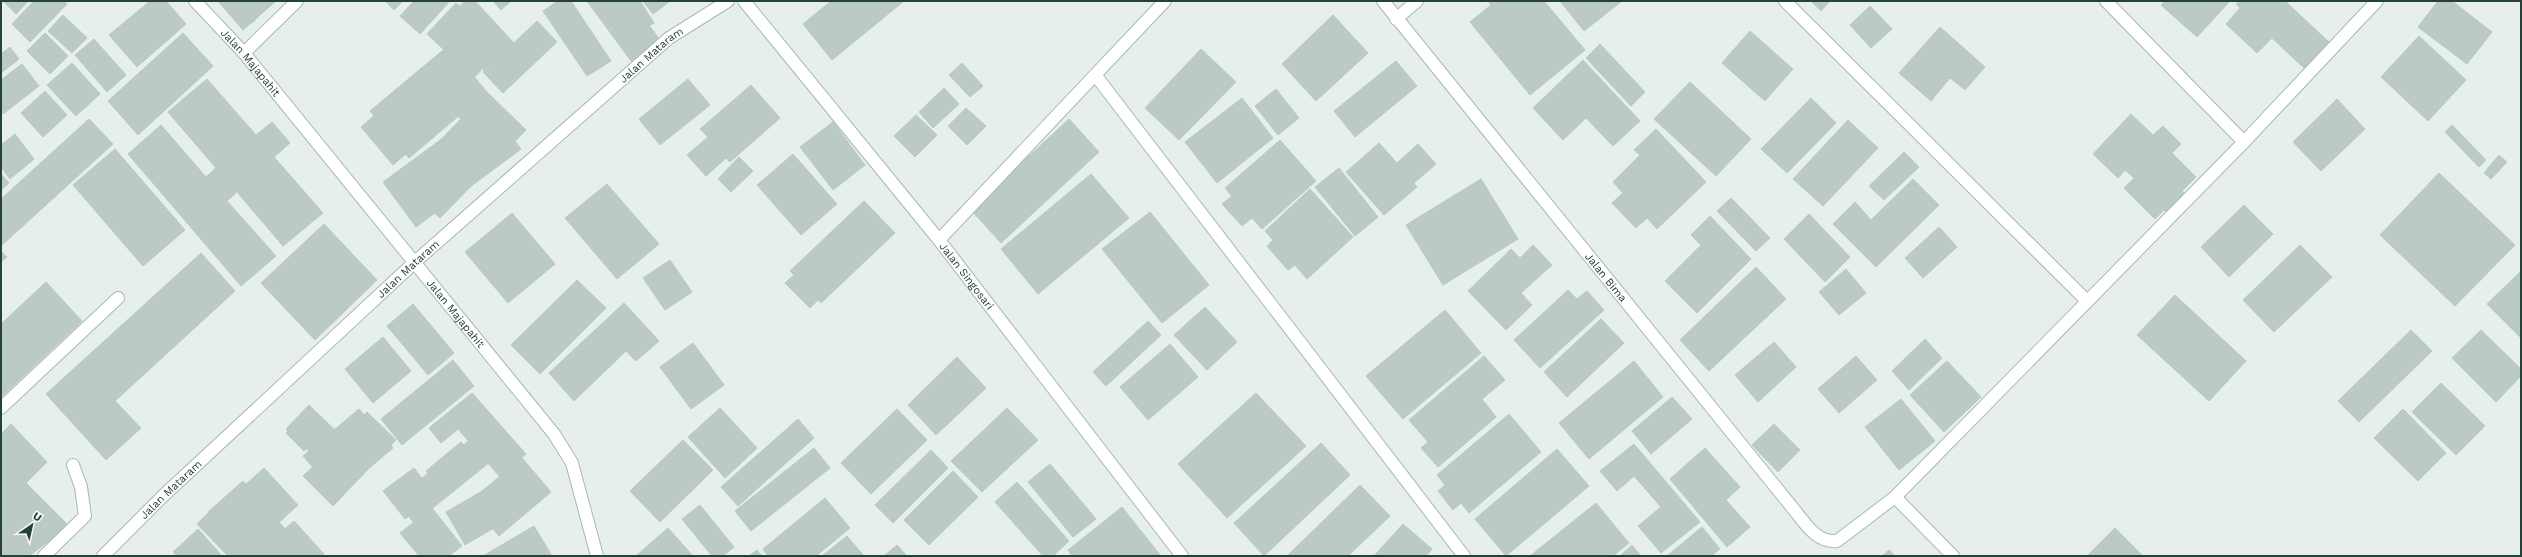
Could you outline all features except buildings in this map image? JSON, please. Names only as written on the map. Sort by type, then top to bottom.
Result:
[{"type":"street","name":"Jalan Majapahit","points":[[195,1],[244,53],[416,261],[554,434],[572,463],[597,556]]},
{"type":"street","points":[[244,53],[297,1]]},
{"type":"street","name":"Jalan Mataram","points":[[103,556],[163,496],[416,261],[669,38],[728,1]]},
{"type":"street","name":"Jalan Singosari","points":[[744,1],[939,240],[1182,556]]},
{"type":"street","points":[[939,240],[1096,76],[1164,1]]},
{"type":"street","name":"Jalan Bima","points":[[1383,1],[1791,506],[1818,537],[1826,542],[1837,541],[1895,498]]},
{"type":"street","points":[[1396,19],[1417,1]]},
{"type":"street","points":[[1785,1],[2087,302]]},
{"type":"street","points":[[2106,1],[2244,142]]},
{"type":"street","points":[[1953,556],[1895,498],[2244,142],[2377,1]]},
{"type":"street","points":[[1096,76],[1464,556]]},
{"type":"street","points":[[1,408],[118,298]]},
{"type":"street","points":[[44,556],[85,516],[81,487],[73,465]]}]
